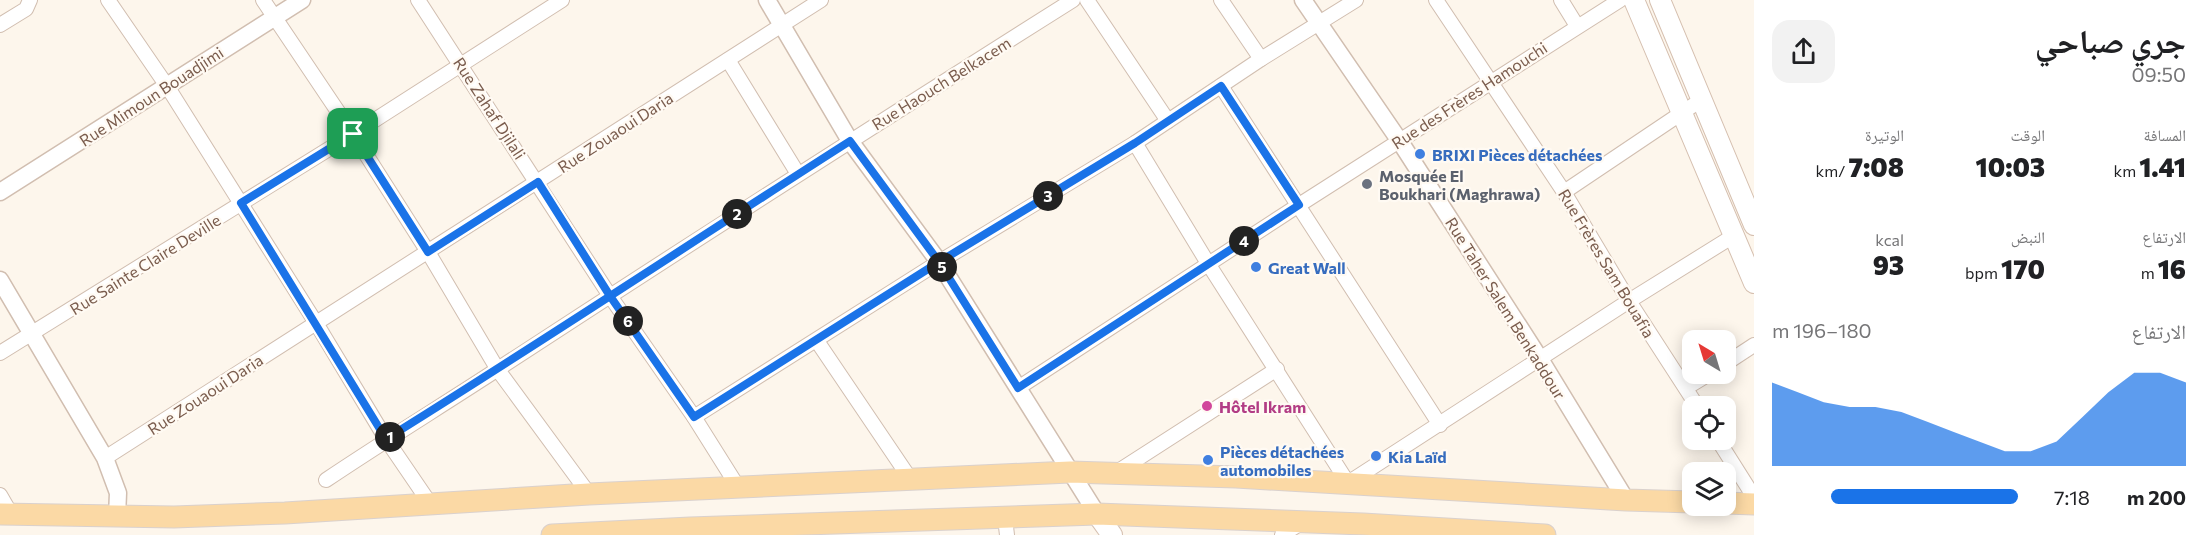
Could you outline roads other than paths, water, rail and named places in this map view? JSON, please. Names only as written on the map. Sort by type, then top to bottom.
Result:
[{"type":"main road","points":[[1634,0],[1754,283]]},
{"type":"main road","points":[[1660,0],[1754,225]]},
{"type":"main road","points":[[6,514],[117,517],[285,513],[589,494],[1070,472],[1348,483],[1682,502]]},
{"type":"main road","points":[[1736,503],[1754,504]]},
{"type":"main road","points":[[552,535],[690,528],[769,532],[1303,522],[1367,529],[1545,535]]},
{"type":"main road","points":[[1099,525],[1112,535]]},
{"type":"street","points":[[0,25],[26,9],[30,0]]},
{"type":"street","points":[[108,0],[167,86],[386,439],[431,505]]},
{"type":"street","points":[[263,0],[353,134],[428,252],[498,370],[589,494]]},
{"type":"street","name":"Rue Mimoun Bouadjimi","points":[[0,192],[302,0]]},
{"type":"street","name":"Rue Zahaf Djilali","points":[[418,0],[610,296],[694,417],[738,488]]},
{"type":"street","name":"Rue Sainte Claire Deville","points":[[0,352],[353,134],[562,0]]},
{"type":"street","points":[[767,0],[850,141],[939,262],[1070,472],[1099,525]]},
{"type":"street","name":"Rue Zouaoui Daria","points":[[105,458],[821,0]]},
{"type":"street","name":"Rue Haouch Belkacem","points":[[326,480],[798,174],[1073,0]]},
{"type":"street","points":[[1087,0],[1168,121]]},
{"type":"street","points":[[1221,0],[1261,59]]},
{"type":"street","name":"Rue Taher Salem Benkaddour","points":[[1303,0],[1399,140],[1540,359],[1626,500]]},
{"type":"street","points":[[694,417],[939,262],[1135,143],[1261,59],[1356,0]]},
{"type":"street","name":"Rue Frères Sam Bouafia","points":[[1436,0],[1564,192],[1629,301],[1691,396]]},
{"type":"street","points":[[1561,0],[1577,26]]},
{"type":"street","name":"Rue des Frères Hamouchi","points":[[1018,388],[1399,140],[1620,0]]},
{"type":"street","points":[[728,60],[798,174]]},
{"type":"street","points":[[1221,86],[1440,425]]},
{"type":"street","points":[[1564,192],[1701,100]]},
{"type":"street","points":[[1135,143],[1348,483],[1735,235]]},
{"type":"street","points":[[0,280],[105,458],[118,493],[117,517]]},
{"type":"street","points":[[817,341],[911,480]]},
{"type":"street","points":[[1736,357],[1754,345]]},
{"type":"street","points":[[1116,473],[1277,369]]},
{"type":"street","points":[[1686,388],[1693,384]]},
{"type":"street","points":[[1724,450],[1754,497]]},
{"type":"street","points":[[0,495],[6,514]]},
{"type":"street","points":[[1282,535],[1303,522]]},
{"type":"place","name":"BRIXI Pièces détachées","points":[[1420,154]]},
{"type":"place","name":"Mosquée El Boukhari (Maghrawa)","points":[[1367,184]]},
{"type":"place","name":"Great Wall","points":[[1256,267]]},
{"type":"place","name":"Hôtel Ikram","points":[[1207,406]]},
{"type":"place","name":"Kia Laïd","points":[[1376,456]]},
{"type":"place","name":"Pièces détachées automobiles","points":[[1208,460]]}]
